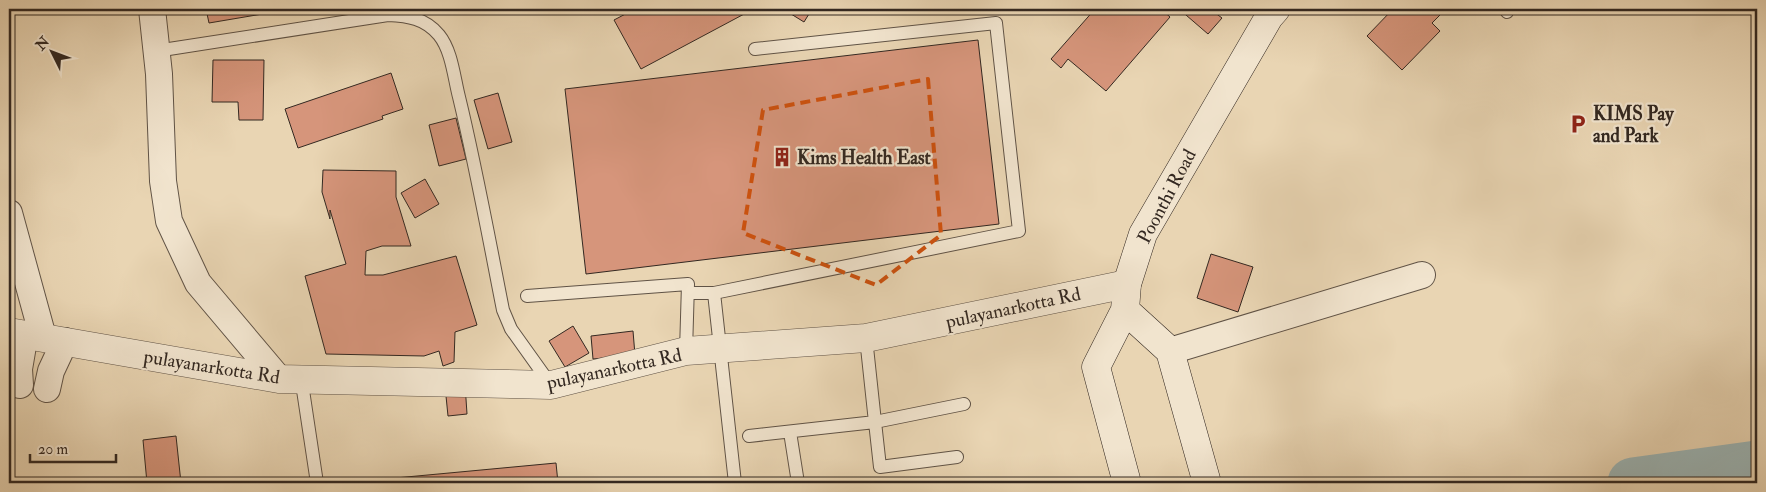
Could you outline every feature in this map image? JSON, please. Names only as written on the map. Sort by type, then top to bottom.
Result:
[{"type":"street","points":[[152,9],[163,181],[169,221],[198,283],[290,378]]},
{"type":"street","name":"Poonthi Road","points":[[1128,483],[1096,367],[1126,297],[1143,234],[1210,115],[1269,17],[1276,9]]},
{"type":"street","points":[[9,213],[36,336],[51,370],[47,390]]},
{"type":"street","points":[[1170,351],[1422,275]]},
{"type":"street","points":[[1126,297],[1170,351],[1207,483]]},
{"type":"street","name":"pulayanarkotta Rd","points":[[36,336],[290,378],[552,385],[686,351],[866,338],[1126,297]]},
{"type":"street","points":[[20,385],[19,369],[36,336]]},
{"type":"lane","points":[[156,50],[388,16],[409,16],[424,22],[439,36],[448,53],[468,135],[503,310],[510,329],[552,385]]},
{"type":"lane","points":[[689,293],[714,293],[1019,231],[996,22],[755,49]]},
{"type":"lane","points":[[527,296],[688,284],[686,351]]},
{"type":"lane","points":[[714,293],[718,349],[736,483]]},
{"type":"lane","points":[[866,338],[880,467],[957,457]]},
{"type":"lane","points":[[290,378],[317,483]]},
{"type":"lane","points":[[749,436],[875,422],[964,404]]},
{"type":"lane","points":[[790,432],[798,483]]},
{"type":"highlighted area","points":[[928,79],[941,235],[876,285],[743,233],[763,110]]},
{"type":"building","points":[[206,9],[292,9],[209,23]]},
{"type":"building","points":[[635,9],[744,9],[746,13],[641,69],[614,20]]},
{"type":"building","points":[[783,9],[812,9],[804,22]]},
{"type":"building","points":[[1095,9],[1161,9],[1170,17],[1106,91],[1068,59],[1061,68],[1051,59]]},
{"type":"building","points":[[1179,9],[1210,9],[1222,18],[1208,34]]},
{"type":"building","points":[[1393,9],[1446,9],[1432,23],[1440,31],[1402,70],[1367,36]]},
{"type":"building","name":"Kims Health East","points":[[978,40],[999,224],[586,274],[565,89]]},
{"type":"building","points":[[213,60],[264,60],[263,120],[239,120],[238,102],[212,102]]},
{"type":"building","points":[[391,73],[403,109],[382,116],[383,119],[298,148],[285,109]]},
{"type":"building","points":[[498,93],[512,142],[488,149],[474,100]]},
{"type":"building","points":[[456,118],[466,159],[439,166],[429,125]]},
{"type":"building","points":[[323,170],[396,171],[396,197],[411,246],[382,246],[366,251],[365,275],[383,275],[456,256],[477,325],[455,332],[454,362],[443,366],[439,351],[424,356],[326,354],[305,276],[346,264],[330,210],[330,219],[322,192]]},
{"type":"building","points":[[425,179],[439,204],[415,218],[401,193]]},
{"type":"building","points":[[1211,254],[1253,267],[1238,312],[1197,298]]},
{"type":"building","points":[[573,326],[589,353],[565,367],[549,341]]},
{"type":"building","points":[[633,331],[635,355],[593,359],[591,336]]},
{"type":"building","points":[[465,384],[467,414],[448,416],[445,386]]},
{"type":"building","points":[[176,436],[181,483],[147,483],[143,440]]},
{"type":"building","points":[[556,463],[558,483],[342,483]]},
{"type":"waterway","points":[[1633,483],[1757,466]]},
{"type":"place","name":"KIMS Pay and Park","points":[[1578,124]]},
{"type":"place","name":"Kims Health East","points":[[782,157]]}]
